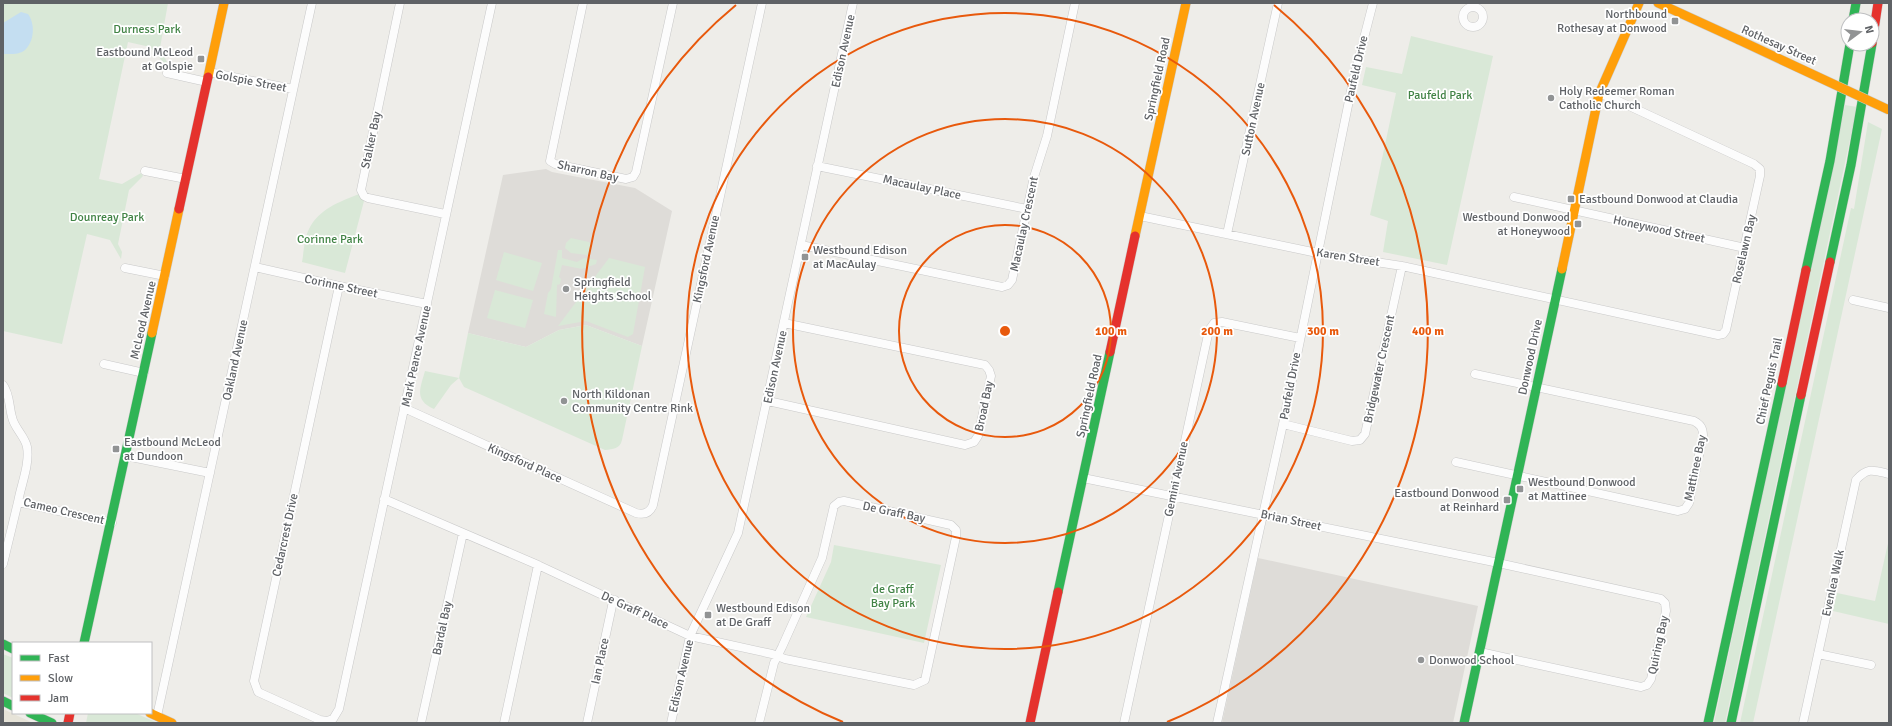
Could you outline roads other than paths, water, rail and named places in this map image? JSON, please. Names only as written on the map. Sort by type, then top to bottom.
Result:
[{"type":"street","name":"McLeod Avenue","points":[[84,642],[112,523],[224,3]]},
{"type":"street","name":"Oakland Avenue","points":[[153,715],[210,473],[312,3]]},
{"type":"street","name":"Stalker Bay","points":[[400,3],[361,190],[364,196],[368,198],[445,214]]},
{"type":"street","name":"Sharron Bay","points":[[584,3],[550,161],[555,164],[626,179],[633,177],[636,172],[673,3]]},
{"type":"street","name":"Kingsford Avenue","points":[[646,513],[653,505],[762,3]]},
{"type":"street","name":"Edison Avenue","points":[[671,723],[690,636],[738,533],[768,401],[853,3]]},
{"type":"street","name":"Macaulay Crescent","points":[[801,245],[1002,286],[1008,285],[1012,280],[1034,177],[1047,136],[1075,3]]},
{"type":"street","name":"Springfield Road","points":[[1030,723],[1186,3]]},
{"type":"street","name":"Sutton Avenue","points":[[1227,234],[1278,3]]},
{"type":"street","name":"Paufeld Drive","points":[[1217,723],[1283,424],[1316,253],[1352,82],[1373,3]]},
{"type":"street","name":"Donwood Drive","points":[[1464,723],[1599,94],[1639,3]]},
{"type":"street","name":"Rothesay Street","points":[[1658,3],[1889,110]]},
{"type":"street","name":"Mark Pearce Avenue","points":[[339,709],[427,304],[489,4]]},
{"type":"street","name":"Chief Peguis Trail","points":[[1708,723],[1830,161],[1849,52]]},
{"type":"street","points":[[1731,723],[1851,165],[1871,52]]},
{"type":"street","name":"Golspie Street","points":[[209,72],[293,89]]},
{"type":"street","points":[[167,73],[207,82]]},
{"type":"street","name":"Roselawn Bay","points":[[1555,300],[1718,335],[1723,334],[1726,330],[1760,176],[1760,169],[1754,164],[1612,98],[1599,94]]},
{"type":"street","name":"Macaulay Place","points":[[817,166],[1027,209]]},
{"type":"street","points":[[145,171],[186,179]]},
{"type":"street","name":"Honeywood Street","points":[[1514,197],[1744,248]]},
{"type":"street","name":"Karen Street","points":[[1140,216],[1316,253],[1402,266],[1555,300]]},
{"type":"street","name":"Bridgewater Crescent","points":[[1283,424],[1352,441],[1360,440],[1365,434],[1402,266]]},
{"type":"street","name":"Corinne Street","points":[[255,267],[427,304]]},
{"type":"street","points":[[125,268],[165,276]]},
{"type":"street","name":"Cedarcrest Drive","points":[[339,286],[254,681],[258,692],[320,720],[327,721],[333,719],[339,709]]},
{"type":"street","points":[[1853,300],[1889,308]]},
{"type":"street","name":"Gemini Avenue","points":[[1124,723],[1209,330],[1214,323],[1222,322],[1300,338]]},
{"type":"street","name":"Broad Bay","points":[[768,401],[965,445],[974,442],[978,436],[991,376],[990,370],[985,365],[784,323]]},
{"type":"street","points":[[104,364],[144,373]]},
{"type":"street","name":"Mattinee Bay","points":[[1456,462],[1678,511],[1685,509],[1689,503],[1703,436],[1703,429],[1700,424],[1694,421],[1475,374]]},
{"type":"street","name":"Cameo Crescent","points":[[3,385],[7,390],[12,420],[23,435],[27,448],[27,461],[18,502],[112,523]]},
{"type":"street","name":"Kingsford Place","points":[[404,408],[636,513],[646,513]]},
{"type":"street","points":[[126,456],[210,473]]},
{"type":"street","name":"Evenlea Walk","points":[[1803,723],[1856,480],[1863,472],[1871,470],[1889,474]]},
{"type":"street","name":"Brian Street","points":[[1083,478],[1499,564]]},
{"type":"street","name":"De Graff Place","points":[[384,499],[538,565],[690,636],[914,685],[921,683]]},
{"type":"street","name":"De Graff Bay","points":[[778,656],[822,558],[834,506],[839,502],[844,501],[952,525],[956,530],[956,537],[925,680],[921,683]]},
{"type":"street","points":[[3,564],[18,502]]},
{"type":"street","name":"Bardal Bay","points":[[421,723],[463,533]]},
{"type":"street","name":"Quiring Bay","points":[[1480,652],[1641,687],[1647,685],[1651,679],[1666,611],[1665,603],[1661,599],[1499,564]]},
{"type":"street","points":[[504,723],[538,565]]},
{"type":"street","name":"Ian Place","points":[[587,723],[612,606],[615,600]]},
{"type":"street","points":[[3,644],[12,648]]},
{"type":"street","points":[[1818,654],[1871,665]]},
{"type":"street","points":[[759,723],[774,663],[778,656]]},
{"type":"street","points":[[3,701],[12,706]]},
{"type":"street","points":[[32,714],[52,723]]},
{"type":"street","points":[[153,715],[172,723]]},
{"type":"water","points":[[21,12],[28,14],[32,22],[33,32],[31,42],[23,52],[3,54],[3,23]]},
{"type":"place","name":"Northbound Rothesay at Donwood","points":[[1675,21]]},
{"type":"place","name":"Eastbound McLeod at Golspie","points":[[201,59]]},
{"type":"place","name":"Holy Redeemer Roman Catholic Church","points":[[1551,98]]},
{"type":"place","name":"Eastbound Donwood at Claudia","points":[[1571,199]]},
{"type":"place","name":"Westbound Donwood at Honeywood","points":[[1578,224]]},
{"type":"place","name":"Westbound Edison at MacAulay","points":[[805,257]]},
{"type":"place","name":"Springfield Heights School","points":[[566,289]]},
{"type":"place","name":"North Kildonan Community Centre Rink","points":[[564,401]]},
{"type":"place","name":"Eastbound McLeod at Dundoon","points":[[116,449]]},
{"type":"place","name":"Westbound Donwood at Mattinee","points":[[1520,489]]},
{"type":"place","name":"Eastbound Donwood at Reinhard","points":[[1507,500]]},
{"type":"place","name":"Westbound Edison at De Graff","points":[[708,615]]},
{"type":"place","name":"Donwood School","points":[[1421,660]]},
{"type":"park label","name":"Durness Park","points":[[147,29]]},
{"type":"park label","name":"Paufeld Park","points":[[1440,95]]},
{"type":"park label","name":"Dounreay Park","points":[[107,217]]},
{"type":"park label","name":"Corinne Park","points":[[330,239]]},
{"type":"park label","name":"de Graff Bay Park","points":[[893,596]]}]
